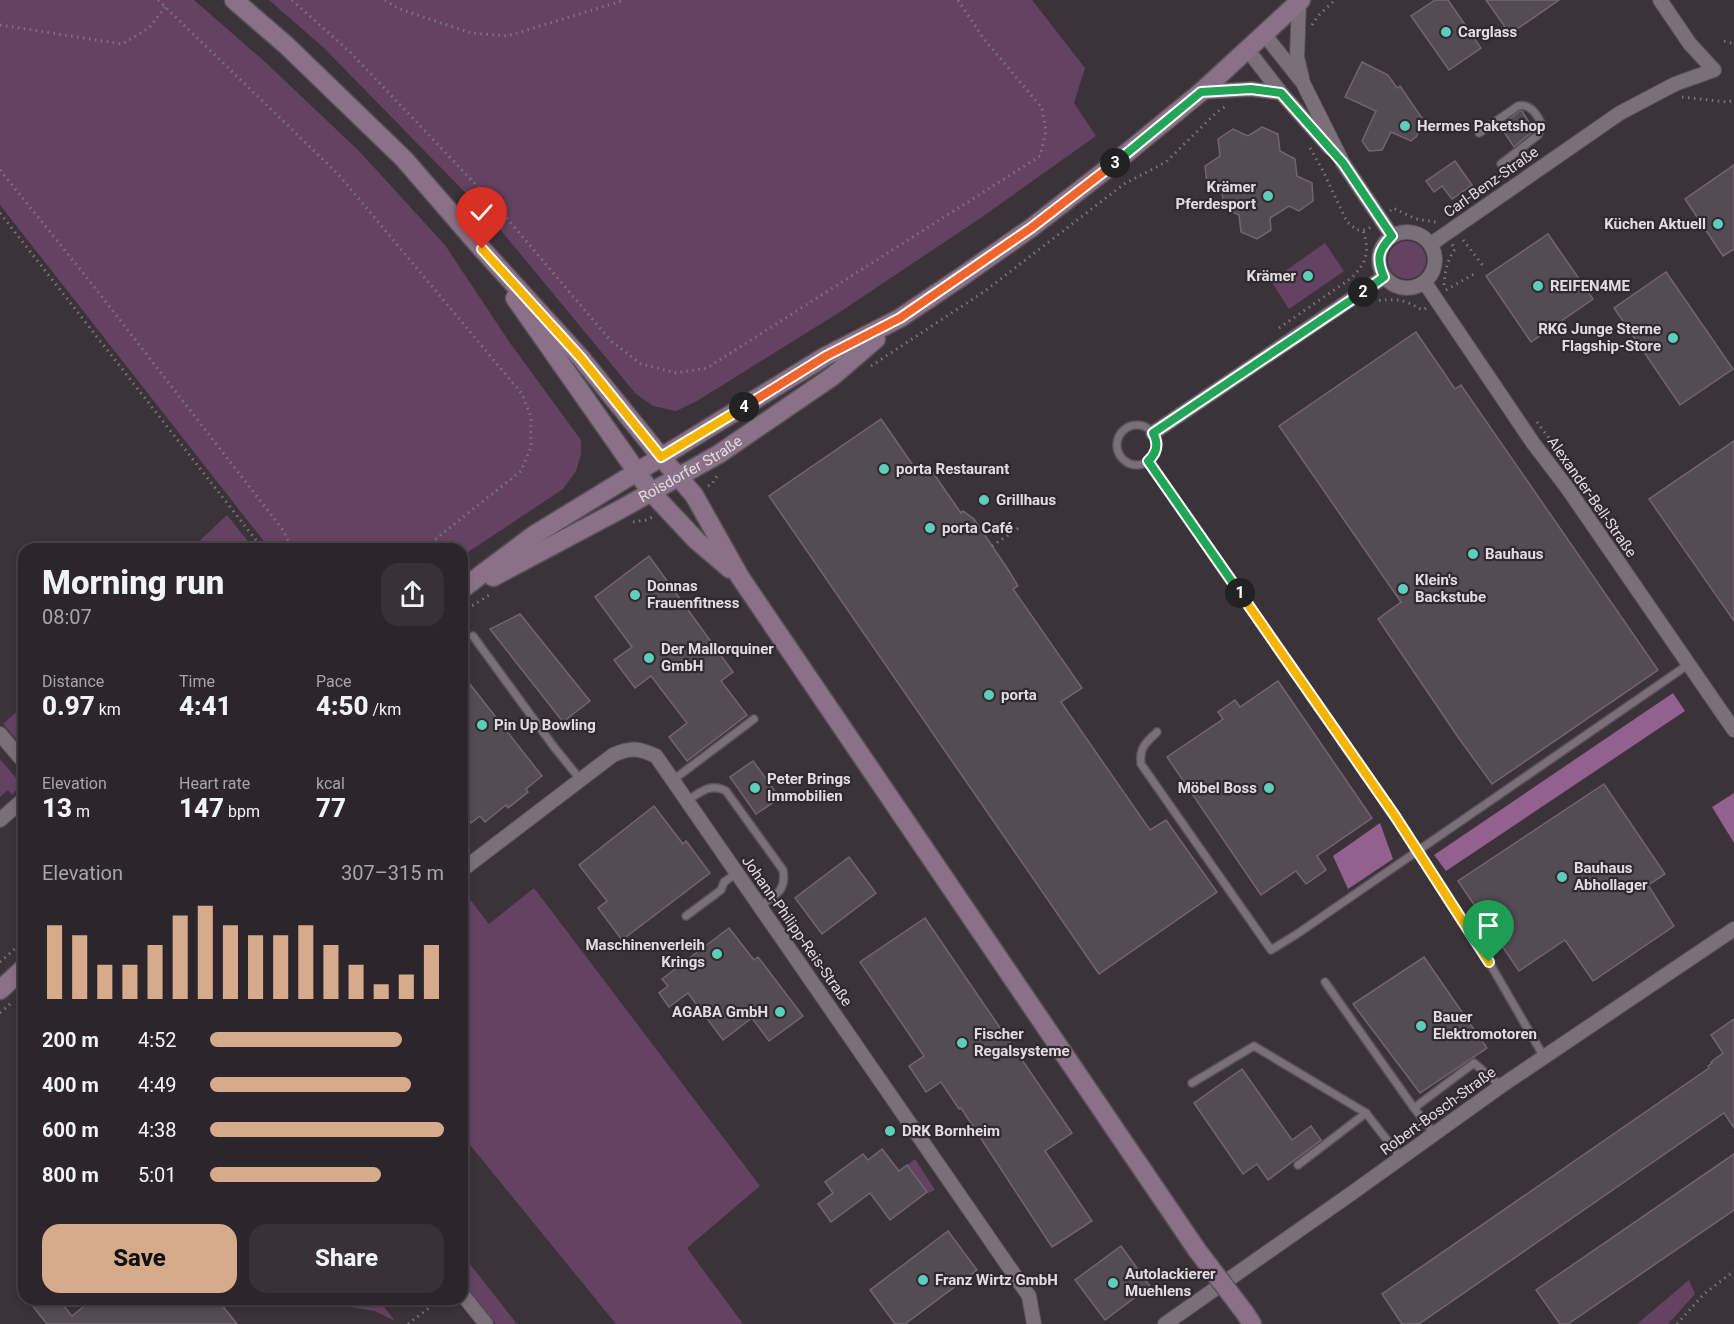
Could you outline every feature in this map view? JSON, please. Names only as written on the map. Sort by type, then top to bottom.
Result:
[{"type":"main road","points":[[234,0],[286,45],[404,159],[581,358],[694,495],[740,577],[1197,1250],[1249,1319]]},
{"type":"main road","name":"Roisdorfer Straße","points":[[468,588],[719,454],[833,376],[900,318],[1031,228],[1112,165],[1201,92],[1300,1]]},
{"type":"main road","points":[[482,249],[536,330],[651,492],[696,540],[740,577]]},
{"type":"main road","name":"Roisdorfer Straße","points":[[468,586],[534,535],[826,356],[900,318]]},
{"type":"main road","points":[[0,990],[18,974]]},
{"type":"street","name":"Carl-Benz-Straße","points":[[1431,244],[1620,113],[1675,84],[1714,70],[1690,45],[1660,0]]},
{"type":"street","points":[[1300,1],[1297,57],[1303,83]]},
{"type":"street","points":[[1264,34],[1303,83],[1343,163]]},
{"type":"street","points":[[1247,49],[1281,93],[1343,163],[1392,236]]},
{"type":"street","points":[[1201,92],[1251,89],[1281,93]]},
{"type":"street","points":[[1402,232],[1413,232],[1431,244],[1435,255],[1435,265],[1432,275],[1425,283],[1415,288],[1404,288],[1393,285],[1384,277],[1379,255],[1383,245],[1392,236],[1402,232]]},
{"type":"street","points":[[1153,433],[1384,277]]},
{"type":"street","name":"Alexander-Bell-Straße","points":[[1425,283],[1442,295],[1533,442],[1568,489],[1734,730]]},
{"type":"street","points":[[0,734],[18,755]]},
{"type":"street","name":"Johann-Philipp-Reis-Straße","points":[[468,865],[613,755],[633,748],[656,756],[1029,1296],[1034,1324]]},
{"type":"street","points":[[0,820],[18,804]]},
{"type":"street","name":"Robert-Bosch-Straße","points":[[1165,1324],[1435,1135],[1501,1086],[1734,929]]},
{"type":"street","points":[[468,1302],[486,1324]]},
{"type":"lane","points":[[1479,134],[1518,106],[1528,106],[1537,116],[1542,126],[1538,135],[1501,164]]},
{"type":"lane","points":[[1135,425],[1145,427],[1153,433],[1157,445],[1153,457],[1148,461],[1135,465],[1121,459],[1117,446],[1120,433],[1126,428],[1135,425]]},
{"type":"lane","points":[[1148,461],[1418,851],[1489,962],[1544,1057]]},
{"type":"lane","points":[[473,636],[580,779]]},
{"type":"lane","points":[[1157,732],[1145,744],[1140,754],[1141,764],[1271,950],[1689,664]]},
{"type":"lane","points":[[672,780],[754,719]]},
{"type":"lane","points":[[687,801],[706,789],[720,787],[726,790],[783,870],[784,884],[779,892],[760,906]]},
{"type":"lane","points":[[686,916],[721,890],[724,882],[737,873]]},
{"type":"lane","points":[[1325,982],[1435,1135]]},
{"type":"lane","points":[[1192,1083],[1254,1046],[1366,1113],[1401,1158]]},
{"type":"lane","points":[[1414,1108],[1474,1063],[1501,1086]]},
{"type":"lane","points":[[1298,1165],[1366,1113]]},
{"type":"path","points":[[158,0],[338,174],[522,394],[531,417],[531,447],[521,471],[431,543]]},
{"type":"path","points":[[292,0],[351,53],[499,209],[611,341],[641,364],[676,373],[707,368],[1040,156],[1046,131],[1042,108],[984,39],[958,0]]},
{"type":"path","points":[[385,0],[397,8],[471,33],[507,36],[625,0]]},
{"type":"path","points":[[0,25],[122,44],[149,28],[166,7]]},
{"type":"path","points":[[1724,41],[1734,44]]},
{"type":"path","points":[[871,366],[985,291],[1124,184],[1166,162],[1217,112],[1233,102]]},
{"type":"path","points":[[1306,141],[1347,222],[1357,230],[1366,230],[1393,208],[1416,219],[1436,222],[1446,233],[1455,249],[1446,268],[1442,295]]},
{"type":"path","points":[[0,170],[88,279],[283,530],[289,543]]},
{"type":"path","points":[[0,213],[257,543]]},
{"type":"path","points":[[1279,328],[1354,275],[1365,260],[1367,252],[1363,230]]},
{"type":"path","points":[[1463,240],[1484,267]]},
{"type":"path","points":[[1354,275],[1373,302],[1394,299],[1423,310],[1474,274]]},
{"type":"path","points":[[1537,421],[1550,440]]},
{"type":"path","points":[[694,495],[712,484],[723,468]]},
{"type":"path","points":[[630,522],[646,520],[667,511]]},
{"type":"path","points":[[992,546],[1020,527]]},
{"type":"path","points":[[468,609],[500,590]]},
{"type":"path","points":[[0,962],[18,946]]},
{"type":"path","points":[[1677,1324],[1704,1294],[1734,1271]]},
{"type":"path","points":[[408,1324],[429,1308]]},
{"type":"shaded area","points":[[0,0],[194,0],[263,60],[359,151],[445,245],[510,343],[581,440],[581,455],[576,471],[563,489],[468,552],[468,543],[265,543],[0,205]]},
{"type":"shaded area","points":[[269,0],[1032,0],[1085,68],[1074,103],[1096,136],[982,217],[840,312],[697,401],[676,411],[653,406],[636,394],[494,222],[324,48]]},
{"type":"shaded area","points":[[1407,241],[1421,246],[1426,260],[1421,274],[1407,279],[1393,274],[1388,260],[1393,246]]},
{"type":"shaded area","name":"Krämer","points":[[1325,243],[1344,271],[1289,309],[1271,281]]},
{"type":"shaded area","points":[[227,515],[249,543],[197,543]]},
{"type":"shaded area","points":[[1673,693],[1685,711],[1446,871],[1434,855]]},
{"type":"shaded area","points":[[18,710],[18,741],[3,724]]},
{"type":"shaded area","points":[[0,759],[17,779],[18,788],[12,795],[8,790],[0,797]]},
{"type":"shaded area","points":[[1734,793],[1734,843],[1712,807]]},
{"type":"shaded area","points":[[1380,823],[1393,859],[1348,889],[1333,856]]},
{"type":"shaded area","points":[[534,888],[760,1186],[687,1248],[743,1324],[616,1324],[468,1142],[468,897],[489,924]]},
{"type":"shaded area","points":[[915,1159],[935,1190],[928,1193],[907,1165]]},
{"type":"shaded area","points":[[468,1262],[517,1324],[496,1324],[468,1289]]},
{"type":"shaded area","points":[[1689,1280],[1695,1294],[1668,1324],[1637,1324]]},
{"type":"shaded area","points":[[348,1305],[383,1305],[395,1321],[375,1311]]},
{"type":"building","name":"Carglass","points":[[1435,0],[1448,0],[1481,48],[1449,70],[1411,16]]},
{"type":"building","points":[[1486,0],[1559,0],[1510,34]]},
{"type":"building","points":[[1362,62],[1388,75],[1397,88],[1400,86],[1424,121],[1416,137],[1411,141],[1391,132],[1382,150],[1369,151],[1362,141],[1376,111],[1345,97]]},
{"type":"building","points":[[1520,111],[1534,130],[1514,147],[1500,126]]},
{"type":"building","points":[[1262,127],[1278,134],[1280,151],[1295,159],[1297,176],[1312,183],[1313,201],[1299,211],[1289,206],[1270,218],[1271,230],[1257,239],[1241,232],[1239,215],[1224,208],[1222,191],[1207,183],[1205,166],[1220,156],[1218,139],[1233,129],[1248,136]]},
{"type":"building","points":[[1455,161],[1472,185],[1452,199],[1442,186],[1434,192],[1426,181]]},
{"type":"building","name":"Küchen Aktuell","points":[[1734,165],[1734,249],[1723,256],[1685,199]]},
{"type":"building","name":"REIFEN4ME","points":[[1548,234],[1593,299],[1531,342],[1486,276]]},
{"type":"building","name":"RKG Junge Sterne Flagship-Store","points":[[1666,272],[1733,369],[1680,405],[1614,308]]},
{"type":"building","name":"Bauhaus","points":[[1416,332],[1455,389],[1461,385],[1658,670],[1492,784],[1378,619],[1401,602],[1279,426]]},
{"type":"building","name":"porta","points":[[881,419],[919,474],[929,467],[961,513],[963,511],[974,519],[1009,571],[1018,586],[1013,589],[1082,688],[1061,702],[1150,830],[1166,820],[1217,892],[1099,974],[769,496]]},
{"type":"building","points":[[1734,441],[1734,621],[1649,499]]},
{"type":"building","points":[[649,556],[733,672],[721,681],[747,715],[687,761],[669,737],[687,723],[651,676],[635,688],[614,660],[632,647],[595,597]]},
{"type":"building","points":[[520,614],[590,701],[563,722],[490,629]]},
{"type":"building","name":"Möbel Boss","points":[[1278,681],[1372,818],[1317,856],[1326,870],[1306,884],[1296,871],[1261,895],[1167,757],[1223,719],[1218,712],[1235,700],[1240,707]]},
{"type":"building","name":"Pin Up Bowling","points":[[468,682],[542,776],[526,789],[528,792],[508,808],[506,805],[485,822],[480,816],[471,823],[468,819]]},
{"type":"building","name":"Peter Brings Immobilien","points":[[753,761],[780,798],[756,814],[730,777]]},
{"type":"building","name":"Bauhaus Abhollager","points":[[1604,784],[1665,874],[1648,885],[1674,926],[1593,981],[1565,940],[1519,971],[1458,881]]},
{"type":"building","points":[[654,806],[683,844],[686,841],[710,873],[622,940],[598,908],[607,901],[579,865]]},
{"type":"building","points":[[849,857],[876,893],[822,934],[795,898]]},
{"type":"building","points":[[925,918],[1072,1133],[1045,1151],[1092,1221],[1052,1247],[961,1108],[959,1109],[941,1082],[926,1092],[909,1066],[924,1056],[860,962]]},
{"type":"building","points":[[729,928],[754,960],[758,957],[803,1016],[769,1041],[752,1018],[723,1040],[688,993],[669,1007],[659,993],[668,986],[662,979]]},
{"type":"building","name":"Bauer Elektromotoren","points":[[1424,957],[1487,1048],[1420,1093],[1353,1004]]},
{"type":"building","points":[[1734,1019],[1734,1128],[1724,1113],[1419,1324],[1402,1324],[1382,1294],[1709,1068],[1711,1062],[1723,1053],[1711,1035]]},
{"type":"building","points":[[1242,1069],[1292,1140],[1311,1126],[1321,1140],[1268,1180],[1257,1164],[1243,1174],[1194,1103]]},
{"type":"building","points":[[882,1149],[899,1171],[907,1165],[927,1192],[890,1220],[870,1193],[831,1222],[818,1204],[833,1193],[825,1182],[863,1154],[868,1160]]},
{"type":"building","points":[[1734,1154],[1734,1210],[1568,1324],[1560,1324],[1536,1290]]},
{"type":"building","name":"Franz Wirtz GmbH","points":[[948,1231],[977,1270],[905,1324],[895,1324],[870,1290]]},
{"type":"building","name":"Autolackierer Muehlens","points":[[1121,1246],[1150,1286],[1105,1320],[1075,1280]]},
{"type":"building","points":[[32,1305],[63,1305],[72,1316],[86,1305],[222,1305],[237,1324],[47,1324]]},
{"type":"place","name":"Carglass","points":[[1446,32]]},
{"type":"place","name":"Hermes Paketshop","points":[[1405,126]]},
{"type":"place","name":"Krämer Pferdesport","points":[[1268,196]]},
{"type":"place","name":"Küchen Aktuell","points":[[1718,224]]},
{"type":"place","name":"Krämer","points":[[1308,276]]},
{"type":"place","name":"REIFEN4ME","points":[[1538,286]]},
{"type":"place","name":"RKG Junge Sterne Flagship-Store","points":[[1673,338]]},
{"type":"place","name":"porta Restaurant","points":[[884,469]]},
{"type":"place","name":"Grillhaus","points":[[984,500]]},
{"type":"place","name":"porta Café","points":[[930,528]]},
{"type":"place","name":"Bauhaus","points":[[1473,554]]},
{"type":"place","name":"Klein's Backstube","points":[[1403,589]]},
{"type":"place","name":"Donnas Frauenfitness","points":[[635,595]]},
{"type":"place","name":"Der Mallorquiner GmbH","points":[[649,658]]},
{"type":"place","name":"porta","points":[[989,695]]},
{"type":"place","name":"Pin Up Bowling","points":[[482,725]]},
{"type":"place","name":"Peter Brings Immobilien","points":[[755,788]]},
{"type":"place","name":"Möbel Boss","points":[[1269,788]]},
{"type":"place","name":"Bauhaus Abhollager","points":[[1562,877]]},
{"type":"place","name":"Maschinenverleih Krings","points":[[717,954]]},
{"type":"place","name":"AGABA GmbH","points":[[780,1012]]},
{"type":"place","name":"Bauer Elektromotoren","points":[[1421,1026]]},
{"type":"place","name":"Fischer Regalsysteme","points":[[962,1043]]},
{"type":"place","name":"DRK Bornheim","points":[[890,1131]]},
{"type":"place","name":"Franz Wirtz GmbH","points":[[923,1280]]},
{"type":"place","name":"Autolackierer Muehlens","points":[[1113,1283]]},
{"type":"route","points":[[482,249],[581,358],[661,457],[826,356],[900,318],[961,277],[1031,228],[1201,92],[1251,89],[1281,93],[1343,163],[1392,236],[1383,245],[1379,255],[1384,277],[1153,433],[1156,438],[1156,451],[1148,461],[1395,816],[1489,962]]}]
